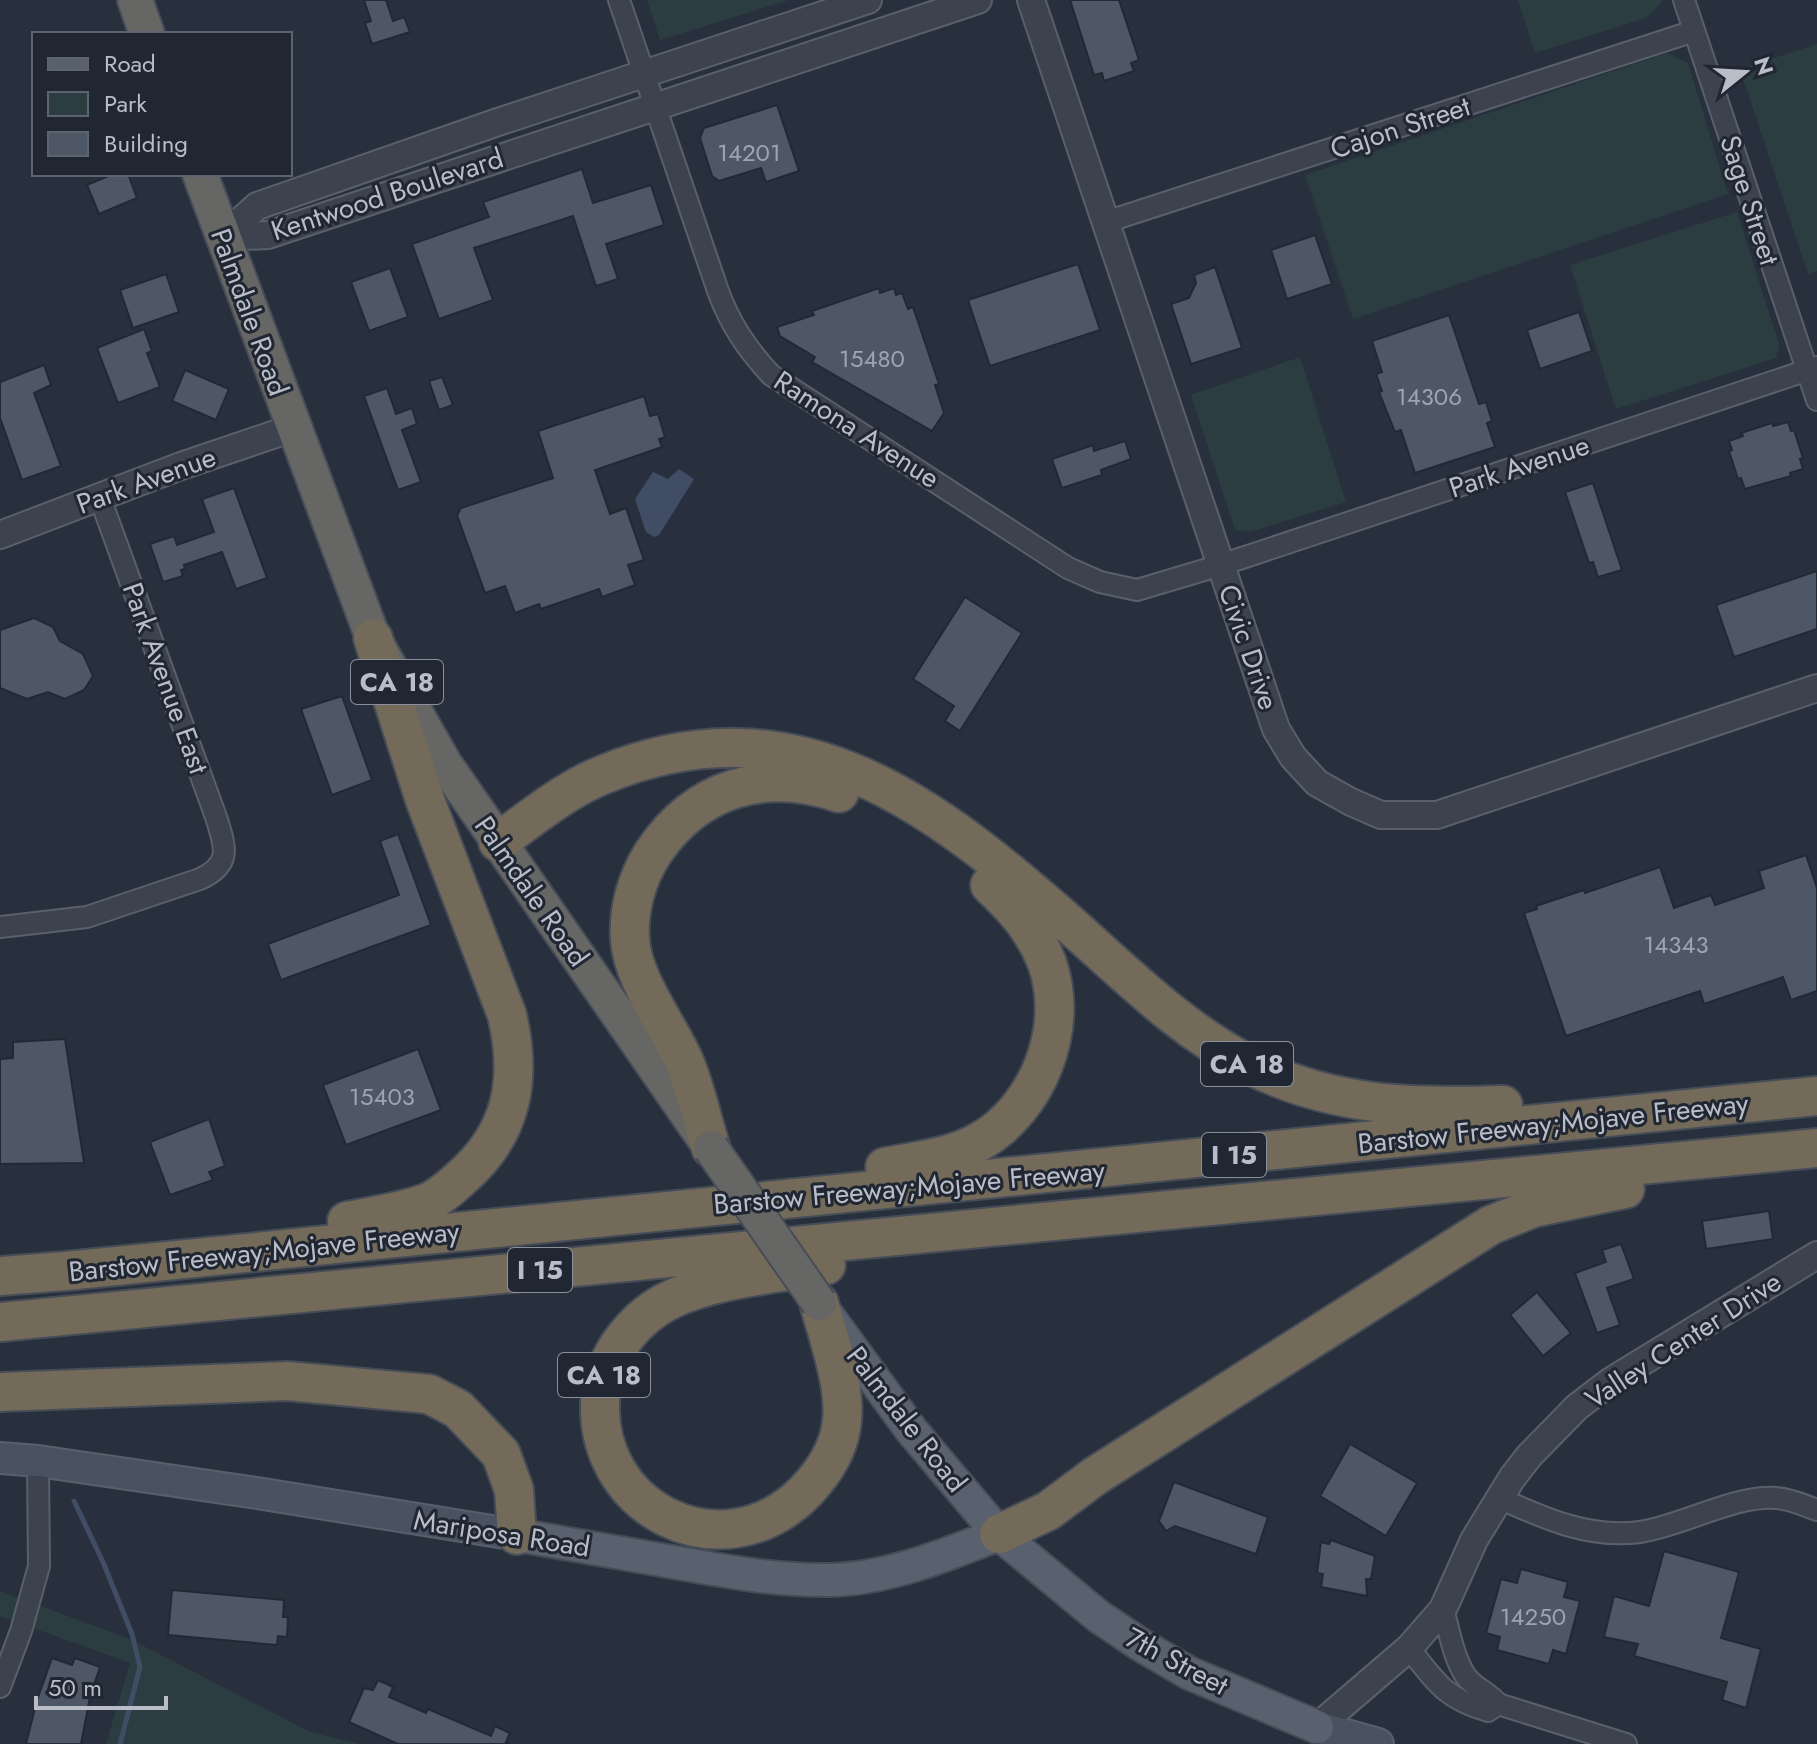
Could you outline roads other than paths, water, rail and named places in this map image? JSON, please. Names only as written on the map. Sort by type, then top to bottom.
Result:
[{"type":"highway","points":[[135,0],[146,32]]},
{"type":"highway","name":"Palmdale Road","points":[[201,176],[373,638],[444,763],[819,1303]]},
{"type":"highway","points":[[66,1271],[360,1219],[428,1202],[471,1169],[508,1113],[515,1081],[515,1049],[507,1015],[425,800],[373,638]]},
{"type":"highway","name":"CA 18","points":[[498,842],[575,789],[656,756],[705,747],[769,750],[856,775],[932,814],[990,856],[1148,995],[1200,1036],[1251,1066],[1299,1087],[1366,1102],[1453,1107],[1602,1098],[1817,1077]]},
{"type":"highway","points":[[650,1211],[941,1157],[968,1148],[994,1132],[1019,1107],[1038,1078],[1054,1026],[1050,974],[1042,951],[1025,921],[990,885],[952,855],[882,813],[830,789],[800,783],[750,784],[718,795],[690,811],[661,841],[641,876],[631,915],[630,941],[637,967],[685,1063],[711,1148]]},
{"type":"highway","name":"Barstow Freeway;Mojave Freeway","points":[[0,1276],[1817,1096]]},
{"type":"highway","name":"Barstow Freeway;Mojave Freeway","points":[[0,1322],[1817,1148]]},
{"type":"highway","points":[[999,1534],[1048,1511],[1095,1476],[1491,1225],[1533,1208],[1599,1193],[1710,1178],[1817,1156]]},
{"type":"highway","name":"CA 18","points":[[819,1303],[843,1404],[841,1429],[832,1456],[816,1481],[777,1516],[747,1526],[720,1530],[688,1526],[666,1519],[643,1501],[617,1472],[603,1439],[599,1408],[603,1377],[618,1346],[637,1323],[669,1300],[700,1288],[1080,1219]]},
{"type":"highway","points":[[0,1392],[287,1381],[429,1394],[458,1409],[501,1454],[514,1490],[517,1535]]},
{"type":"main road","name":"Palmdale Road","points":[[819,1303],[912,1431],[999,1534]]},
{"type":"main road","name":"Mariposa Road","points":[[0,1458],[38,1461],[517,1535],[769,1577],[831,1580],[890,1571],[958,1551],[999,1534]]},
{"type":"main road","name":"7th Street","points":[[999,1534],[1098,1616],[1189,1673],[1310,1738],[1378,1744]]},
{"type":"street","name":"Ramona Avenue","points":[[619,0],[727,316],[747,348],[771,375],[1068,568],[1100,582],[1137,590],[1221,565]]},
{"type":"street","name":"Kentwood Boulevard","points":[[223,237],[257,206],[868,0]]},
{"type":"street","name":"Kentwood Boulevard","points":[[223,237],[268,235],[978,0]]},
{"type":"street","name":"Civic Drive","points":[[1031,0],[1276,729],[1293,757],[1317,783],[1381,815],[1437,815],[1817,688]]},
{"type":"street","name":"Sage Street","points":[[1684,0],[1812,369],[1817,400]]},
{"type":"street","name":"Cajon Street","points":[[1106,222],[1694,31]]},
{"type":"street","name":"Park Avenue","points":[[1221,565],[1812,369]]},
{"type":"street","name":"Park Avenue","points":[[0,535],[181,466],[293,428]]},
{"type":"street","name":"Park Avenue East","points":[[0,927],[87,917],[200,879],[215,872],[223,860],[225,850],[216,817],[100,498]]},
{"type":"street","name":"Valley Center Drive","points":[[1310,1738],[1409,1648],[1443,1609],[1474,1540],[1499,1498],[1539,1445],[1577,1407],[1611,1381],[1817,1255]]},
{"type":"street","points":[[0,1687],[21,1631],[39,1566],[38,1461]]},
{"type":"street","points":[[1499,1498],[1552,1522],[1603,1533],[1642,1532],[1761,1498],[1797,1502],[1817,1510]]},
{"type":"street","points":[[1443,1609],[1466,1676],[1498,1704],[1626,1744]]},
{"type":"street","points":[[1409,1648],[1437,1683],[1463,1703],[1488,1711],[1498,1704]]},
{"type":"water","points":[[679,469],[694,479],[659,535],[654,537],[646,532],[635,499],[653,472],[668,479]]},
{"type":"waterway","points":[[74,1501],[132,1634],[140,1667],[120,1744]]}]
